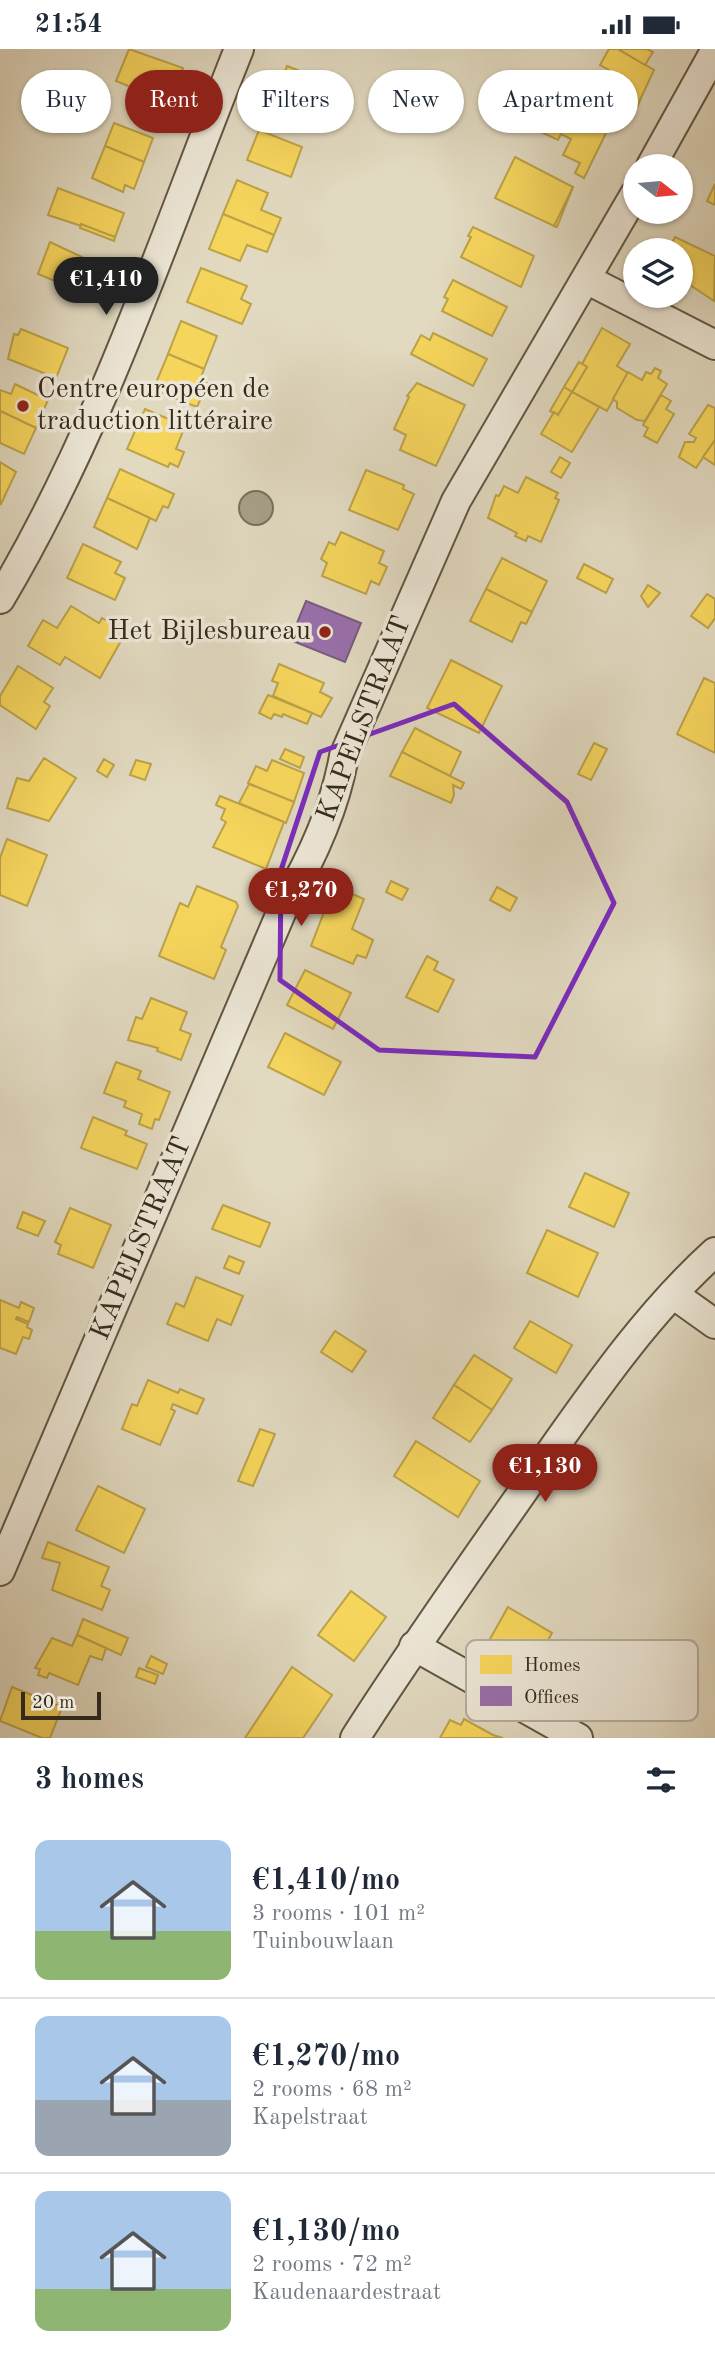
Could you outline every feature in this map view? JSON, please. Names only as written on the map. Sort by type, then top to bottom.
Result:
[{"type":"street","points":[[0,599],[23,561],[101,396],[239,49]]},
{"type":"street","points":[[658,154],[715,51]]},
{"type":"street","name":"KAPELSTRAAT","points":[[0,1571],[284,906],[305,870],[339,789],[344,756],[416,588],[456,501],[623,215]]},
{"type":"street","points":[[587,279],[715,345]]},
{"type":"street","points":[[355,1738],[414,1646],[584,1405],[673,1294],[715,1252]]},
{"type":"street","points":[[673,1294],[715,1324]]},
{"type":"street","points":[[414,1646],[466,1675]]},
{"type":"street","points":[[548,1721],[578,1738]]},
{"type":"highlighted area","points":[[454,704],[567,802],[614,903],[535,1057],[379,1050],[280,980],[281,870],[320,752]]},
{"type":"shaded area","points":[[256,491],[268,496],[273,508],[268,520],[256,525],[244,520],[239,508],[244,496]]},
{"type":"building: Homes","points":[[129,49],[183,68],[125,70],[125,85],[116,81]]},
{"type":"building: Homes","points":[[609,49],[618,49],[654,70],[638,105],[638,70],[609,70],[600,65]]},
{"type":"building: Homes","points":[[618,49],[647,49],[653,52],[645,65]]},
{"type":"building: Homes","points":[[114,123],[125,127],[125,133],[140,133],[153,138],[144,162],[105,146]]},
{"type":"building: Homes","points":[[258,133],[267,133],[302,147],[291,177],[247,160]]},
{"type":"building: Homes","points":[[543,133],[606,133],[584,178],[575,173],[580,163],[563,155],[571,139],[561,134],[558,140]]},
{"type":"building: Homes","points":[[105,146],[144,162],[134,189],[125,185],[123,192],[92,178]]},
{"type":"building: Homes","points":[[515,157],[573,187],[556,227],[495,198]]},
{"type":"building: Homes","points":[[237,180],[268,193],[261,210],[281,218],[274,235],[223,214]]},
{"type":"building: Homes","points":[[715,184],[715,205],[707,201]]},
{"type":"building: Homes","points":[[573,187],[557,227],[554,226]]},
{"type":"building: Homes","points":[[58,188],[124,213],[115,237],[48,215]]},
{"type":"building: Homes","points":[[223,214],[274,235],[267,252],[247,245],[240,261],[209,249]]},
{"type":"building: Homes","points":[[81,224],[115,237],[114,241],[80,228]]},
{"type":"building: Homes","points":[[473,227],[534,256],[521,287],[461,257]]},
{"type":"building: Homes","points":[[50,242],[101,266],[97,276],[94,274],[86,294],[38,274]]},
{"type":"building: Homes","points":[[693,246],[715,256],[714,301],[693,287]]},
{"type":"building: Homes","points":[[201,268],[247,286],[241,299],[251,304],[242,324],[187,302]]},
{"type":"building: Homes","points":[[453,280],[507,307],[492,336],[442,311],[448,299],[444,297]]},
{"type":"building: Homes","points":[[181,321],[217,336],[204,369],[168,354]]},
{"type":"building: Homes","points":[[602,328],[630,344],[617,366],[628,373],[607,411],[572,392],[587,367],[582,364]]},
{"type":"building: Homes","points":[[21,329],[68,348],[56,378],[8,359],[14,334],[18,335]]},
{"type":"building: Homes","points":[[433,333],[487,359],[473,386],[411,354],[421,335],[430,340]]},
{"type":"building: Homes","points":[[168,354],[204,369],[200,380],[208,383],[197,407],[153,390]]},
{"type":"building: Homes","points":[[579,362],[587,367],[572,392],[564,387]]},
{"type":"building: Homes","points":[[655,368],[661,371],[658,378],[667,384],[645,421],[637,420],[617,408],[617,402],[613,399],[628,372],[642,380],[646,372],[651,374]]},
{"type":"building: Homes","points":[[417,383],[465,405],[436,466],[400,450],[406,435],[394,429],[409,397],[407,396]]},
{"type":"building: Homes","name":"Centre européen de traduction littéraire","points":[[15,384],[48,400],[36,428],[0,411],[0,390],[11,394]]},
{"type":"building: Homes","points":[[564,387],[572,392],[558,415],[550,411]]},
{"type":"building: Homes","points":[[572,392],[599,407],[572,452],[541,434],[554,412],[558,415]]},
{"type":"building: Homes","points":[[661,395],[671,401],[666,409],[674,414],[657,443],[644,436],[648,428],[643,425]]},
{"type":"building: Homes","points":[[708,405],[715,408],[715,440],[696,468],[679,457],[685,442],[694,442],[696,438],[689,434]]},
{"type":"building: Homes","points":[[145,409],[185,426],[176,449],[184,452],[178,467],[170,463],[168,467],[127,449]]},
{"type":"building: Homes","points":[[0,411],[36,428],[24,454],[0,443]]},
{"type":"building: Homes","points":[[715,440],[715,465],[703,457]]},
{"type":"building: Homes","points":[[560,457],[570,463],[561,478],[551,472]]},
{"type":"building: Homes","points":[[0,462],[16,472],[1,504],[0,503]]},
{"type":"building: Homes","points":[[120,469],[174,494],[168,508],[163,506],[156,521],[107,498]]},
{"type":"building: Homes","points":[[366,470],[404,485],[403,489],[414,494],[398,530],[349,510]]},
{"type":"building: Homes","points":[[526,477],[558,493],[555,498],[559,500],[541,542],[528,536],[526,541],[515,536],[517,533],[488,518],[496,495],[499,496],[504,486],[518,493]]},
{"type":"building: Homes","points":[[107,498],[150,518],[137,549],[94,527]]},
{"type":"building: Homes","points":[[341,532],[384,551],[379,563],[387,567],[379,585],[371,581],[366,594],[322,576],[327,563],[321,559],[329,542],[335,545]]},
{"type":"building: Homes","points":[[83,544],[121,562],[115,573],[125,578],[115,600],[67,578]]},
{"type":"building: Homes","points":[[502,558],[547,581],[532,612],[486,589]]},
{"type":"building: Homes","points":[[584,564],[613,579],[606,593],[577,578]]},
{"type":"building: Homes","points":[[648,585],[660,593],[648,607],[641,596]]},
{"type":"building: Homes","points":[[486,589],[532,612],[526,624],[521,622],[512,642],[470,621]]},
{"type":"building: Homes","points":[[707,594],[715,599],[715,618],[708,628],[691,616]]},
{"type":"building: Homes","points":[[71,606],[99,623],[102,618],[126,632],[100,678],[65,657],[60,665],[28,646],[43,620],[57,628]]},
{"type":"building: Homes","points":[[451,660],[502,686],[479,733],[427,708]]},
{"type":"building: Homes","points":[[279,664],[324,683],[320,692],[332,698],[321,717],[273,696],[278,683],[272,681]]},
{"type":"building: Homes","points":[[18,666],[53,688],[44,702],[50,706],[36,729],[0,705],[0,696]]},
{"type":"building: Homes","points":[[704,678],[715,683],[715,753],[677,734]]},
{"type":"building: Homes","points":[[268,695],[312,713],[307,724],[283,714],[282,717],[274,714],[271,719],[259,713]]},
{"type":"building: Homes","points":[[415,728],[461,752],[450,776],[402,752]]},
{"type":"building: Homes","points":[[594,743],[607,749],[591,780],[578,774]]},
{"type":"building: Homes","points":[[285,749],[304,757],[300,768],[280,759]]},
{"type":"building: Homes","points":[[402,752],[464,783],[461,789],[453,785],[451,803],[390,776]]},
{"type":"building: Homes","points":[[44,758],[76,778],[49,821],[7,808],[17,778],[29,781]]},
{"type":"building: Homes","points":[[104,759],[114,765],[107,777],[97,771]]},
{"type":"building: Homes","points":[[136,760],[151,764],[145,780],[130,775]]},
{"type":"building: Homes","points":[[272,760],[304,773],[294,802],[248,783],[256,766],[267,771]]},
{"type":"building: Homes","points":[[249,784],[294,802],[286,823],[239,803]]},
{"type":"building: Homes","points":[[220,796],[284,822],[266,869],[213,847],[226,822],[221,819],[225,809],[216,805]]},
{"type":"building: Homes","points":[[7,839],[47,855],[27,906],[0,895],[0,858]]},
{"type":"building: Homes","points":[[391,881],[408,889],[402,900],[386,892]]},
{"type":"building: Homes","points":[[197,886],[236,902],[238,906],[221,947],[226,950],[214,979],[159,956],[180,903],[188,907]]},
{"type":"building: Homes","points":[[334,886],[364,899],[352,929],[373,940],[366,958],[357,955],[353,964],[311,946]]},
{"type":"building: Homes","points":[[497,887],[517,898],[510,911],[490,900]]},
{"type":"building: Homes","points":[[427,956],[438,962],[434,970],[454,980],[438,1012],[406,997]]},
{"type":"building: Homes","points":[[305,970],[351,993],[333,1029],[287,1005]]},
{"type":"building: Homes","points":[[151,998],[187,1012],[180,1030],[191,1034],[181,1060],[157,1051],[158,1048],[128,1040],[136,1017],[142,1019]]},
{"type":"building: Homes","points":[[285,1033],[341,1062],[324,1095],[268,1067]]},
{"type":"building: Homes","points":[[116,1062],[141,1071],[138,1079],[170,1092],[159,1120],[155,1119],[152,1129],[139,1124],[142,1114],[124,1107],[126,1101],[104,1093]]},
{"type":"building: Homes","points":[[93,1117],[127,1131],[125,1135],[147,1144],[137,1169],[81,1148]]},
{"type":"building: Homes","points":[[585,1173],[629,1193],[614,1227],[569,1207]]},
{"type":"building: Homes","points":[[223,1205],[270,1223],[260,1247],[212,1229]]},
{"type":"building: Homes","points":[[70,1208],[111,1225],[93,1268],[58,1254],[61,1245],[55,1242]]},
{"type":"building: Homes","points":[[23,1212],[45,1221],[38,1236],[17,1228]]},
{"type":"building: Homes","points":[[547,1230],[598,1253],[578,1297],[527,1273]]},
{"type":"building: Homes","points":[[229,1256],[244,1262],[239,1274],[224,1268]]},
{"type":"building: Homes","points":[[196,1277],[243,1296],[231,1325],[217,1319],[208,1341],[167,1324],[176,1303],[184,1307]]},
{"type":"building: Homes","points":[[0,1300],[19,1308],[21,1302],[34,1308],[29,1322],[17,1317],[16,1319],[28,1324],[27,1327],[32,1330],[29,1339],[23,1337],[16,1354],[0,1348]]},
{"type":"building: Homes","points":[[530,1321],[572,1345],[556,1373],[514,1348]]},
{"type":"building: Homes","points":[[335,1331],[366,1351],[352,1372],[321,1352]]},
{"type":"building: Homes","points":[[474,1355],[512,1379],[492,1410],[454,1385]]},
{"type":"building: Homes","points":[[148,1380],[178,1393],[180,1389],[204,1399],[197,1414],[173,1404],[171,1409],[175,1411],[160,1445],[122,1429],[132,1404],[137,1406]]},
{"type":"building: Homes","points":[[454,1385],[492,1410],[470,1442],[433,1418]]},
{"type":"building: Homes","points":[[260,1429],[275,1434],[253,1486],[238,1481]]},
{"type":"building: Homes","points":[[416,1441],[480,1481],[458,1517],[394,1476]]},
{"type":"building: Homes","points":[[98,1486],[145,1509],[124,1553],[76,1530]]},
{"type":"building: Homes","points":[[48,1542],[109,1567],[101,1586],[110,1590],[102,1610],[52,1590],[60,1563],[42,1558]]},
{"type":"building: Homes","points":[[351,1591],[386,1617],[354,1661],[318,1635]]},
{"type":"building: Homes","points":[[508,1607],[552,1633],[548,1640],[489,1640]]},
{"type":"building: Homes","points":[[83,1619],[128,1638],[121,1655],[77,1635]]},
{"type":"building: Homes","points":[[77,1635],[106,1648],[102,1660],[90,1656],[78,1685],[49,1673],[47,1678],[38,1675],[40,1669],[35,1668],[52,1638],[72,1646]]},
{"type":"building: Homes","points":[[151,1656],[167,1664],[163,1674],[146,1667]]},
{"type":"building: Homes","points":[[292,1667],[332,1695],[303,1738],[245,1738]]},
{"type":"building: Homes","points":[[139,1668],[158,1675],[155,1684],[136,1677]]},
{"type":"building: Homes","points":[[12,1687],[62,1707],[50,1738],[42,1738],[0,1721]]},
{"type":"building: Homes","points":[[464,1719],[503,1738],[440,1738],[450,1720],[461,1725]]},
{"type":"building: Offices","name":"Het Bijlesbureau","points":[[306,601],[361,623],[345,662],[290,640]]},
{"type":"place","name":"Centre européen de traduction littéraire","points":[[23,406]]},
{"type":"place","name":"Het Bijlesbureau","points":[[325,632]]}]
